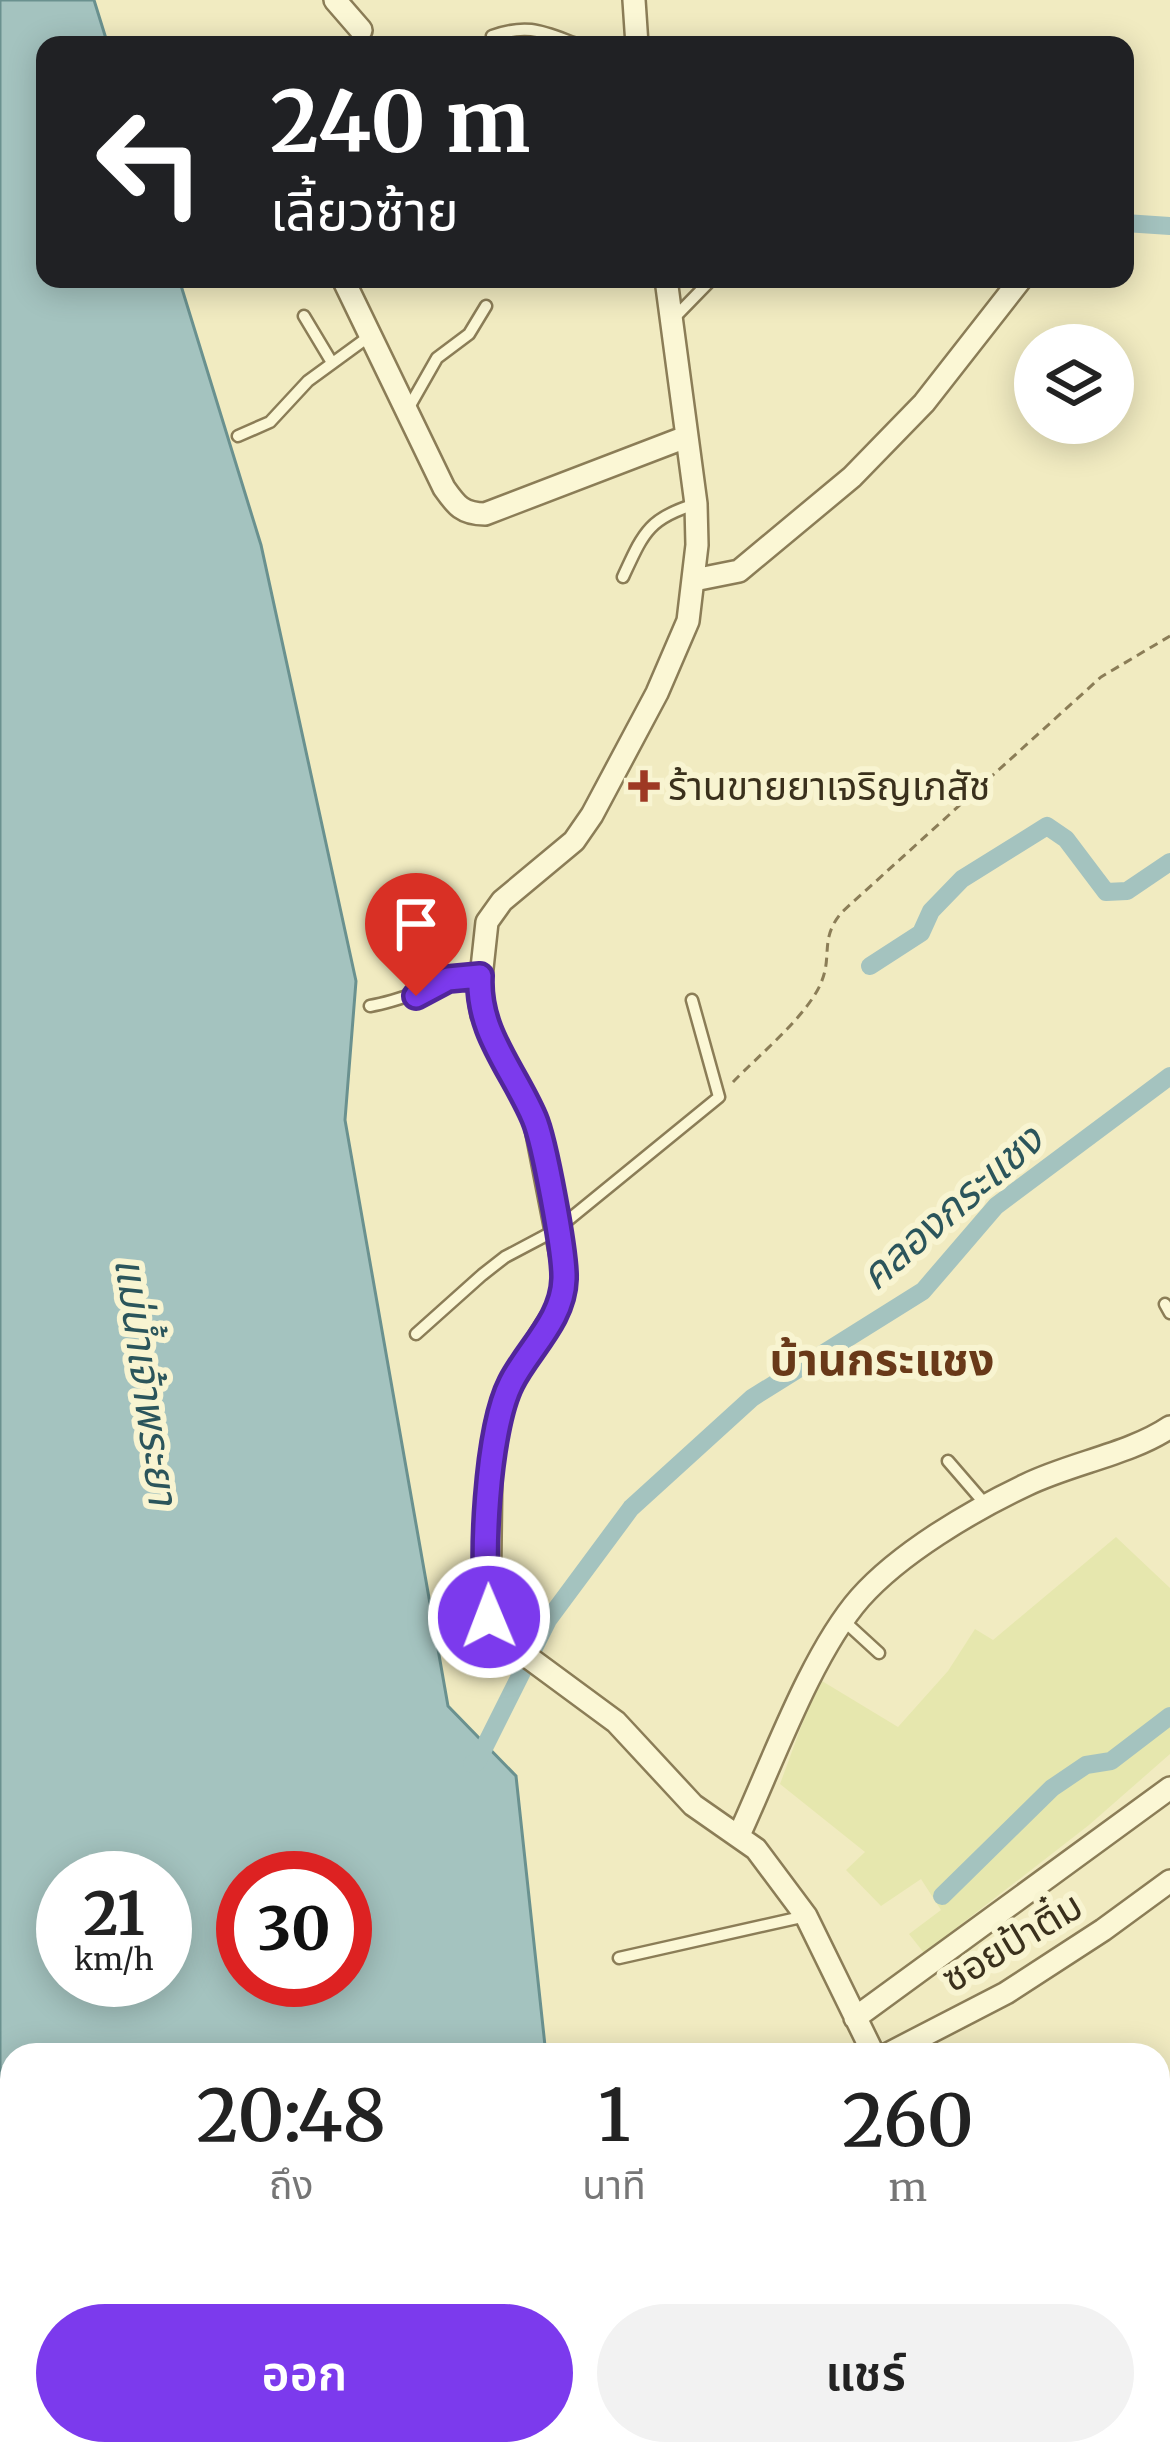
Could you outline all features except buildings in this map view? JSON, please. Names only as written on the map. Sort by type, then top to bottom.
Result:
[{"type":"street","points":[[335,0],[361,30]]},
{"type":"street","points":[[634,0],[636,36]]},
{"type":"street","points":[[347,288],[444,488],[459,509],[470,514],[485,514],[686,437]]},
{"type":"street","points":[[667,288],[696,504],[688,621],[592,815],[574,841],[502,901],[487,922],[479,996],[489,1035],[539,1135],[565,1277],[561,1302],[512,1380],[497,1420],[490,1456],[487,1603],[498,1635],[616,1721],[693,1805],[756,1850],[806,1916],[868,2043]]},
{"type":"street","points":[[694,580],[724,577],[749,565],[852,477],[924,403],[1014,288]]},
{"type":"street","points":[[739,1835],[843,1620],[888,1570],[986,1505],[1090,1458],[1149,1442],[1170,1427]]},
{"type":"street","points":[[855,2018],[1170,1788]]},
{"type":"street","name":"ซอยป้าติ๋ม","points":[[909,2043],[1006,1993],[1170,1881]]},
{"type":"lane","points":[[492,36],[516,27],[553,36]]},
{"type":"lane","points":[[671,320],[703,288]]},
{"type":"lane","points":[[407,412],[429,369],[469,334],[486,306]]},
{"type":"lane","points":[[304,316],[331,361]]},
{"type":"lane","points":[[238,436],[281,413],[308,381],[370,335]]},
{"type":"lane","points":[[622,577],[651,525],[664,513],[696,504]]},
{"type":"lane","points":[[370,1006],[405,1000],[448,979],[480,976]]},
{"type":"lane","points":[[416,1334],[505,1257],[556,1230],[719,1097],[692,1000]]},
{"type":"lane","points":[[949,1461],[986,1505]]},
{"type":"lane","points":[[843,1620],[879,1653]]},
{"type":"lane","points":[[619,1958],[806,1916]]},
{"type":"path","points":[[719,1097],[818,991],[826,968],[828,933],[842,912],[1101,677],[1170,636]]},
{"type":"green space","points":[[1116,1537],[1170,1588],[1170,1754],[1089,1825],[924,1953],[909,1934],[941,1910],[921,1879],[881,1906],[846,1870],[865,1852],[780,1784],[808,1708],[822,1681],[898,1727],[948,1671],[975,1629],[993,1640]]},
{"type":"water","name":"แม่น้ำเจ้าพระยา","points":[[0,0],[94,0],[105,36],[36,36],[36,288],[182,288],[261,545],[356,981],[345,1120],[448,1706],[516,1776],[545,2043],[0,2043]]},
{"type":"waterway","points":[[1134,224],[1170,226]]},
{"type":"waterway","points":[[870,966],[921,933],[931,911],[962,879],[1047,826],[1066,839],[1106,892],[1127,891],[1170,862]]},
{"type":"waterway","name":"คลองกระแชง","points":[[472,1764],[548,1620],[631,1508],[752,1398],[923,1291],[996,1206],[1170,1076]]},
{"type":"waterway","points":[[942,1896],[1052,1788],[1086,1765],[1111,1761],[1170,1716]]},
{"type":"place","name":"ร้านขายยาเจริญเภสัช","points":[[644,786]]},
{"type":"district","name":"บ้านกระแชง","points":[[882,1359]]},
{"type":"route","points":[[416,996],[448,979],[480,976],[479,996],[489,1035],[539,1135],[565,1277],[561,1302],[512,1380],[497,1420],[490,1456],[489,1617]]}]
